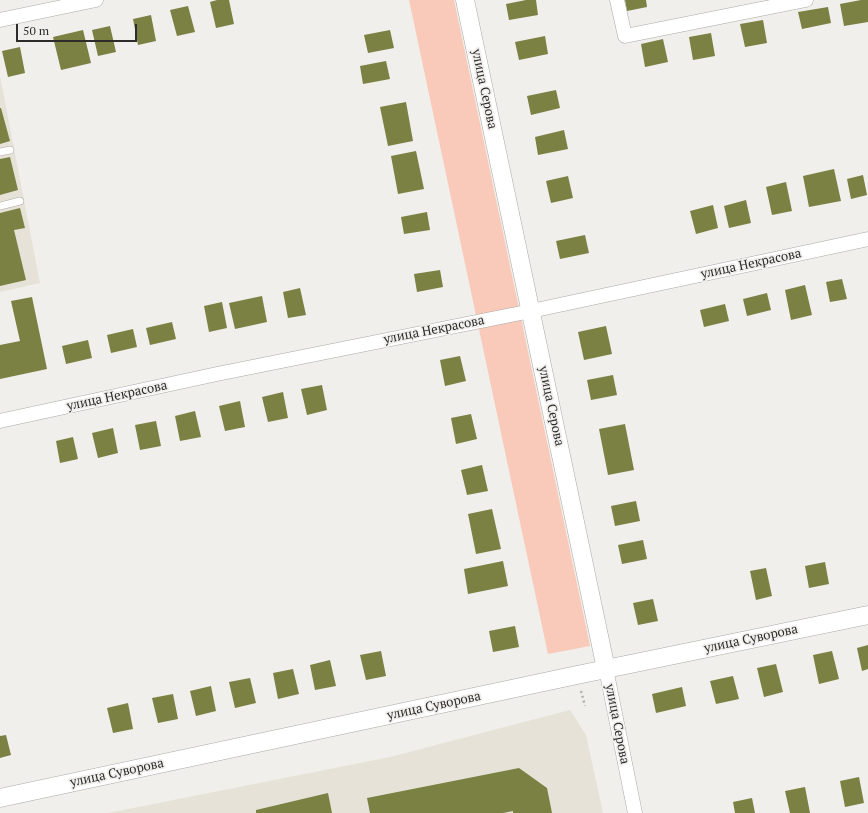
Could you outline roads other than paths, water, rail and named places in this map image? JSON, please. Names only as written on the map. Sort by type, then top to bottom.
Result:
[{"type":"street","points":[[0,20],[96,0]]},
{"type":"street","name":"улица Серова","points":[[466,0],[635,813]]},
{"type":"street","points":[[617,0],[625,36],[806,0]]},
{"type":"street","name":"улица Некрасова","points":[[0,421],[218,374],[531,311],[868,239]]},
{"type":"street","name":"улица Суворова","points":[[0,798],[606,669],[868,615]]},
{"type":"lane","points":[[0,152],[10,150]]},
{"type":"lane","points":[[0,206],[20,201]]}]
